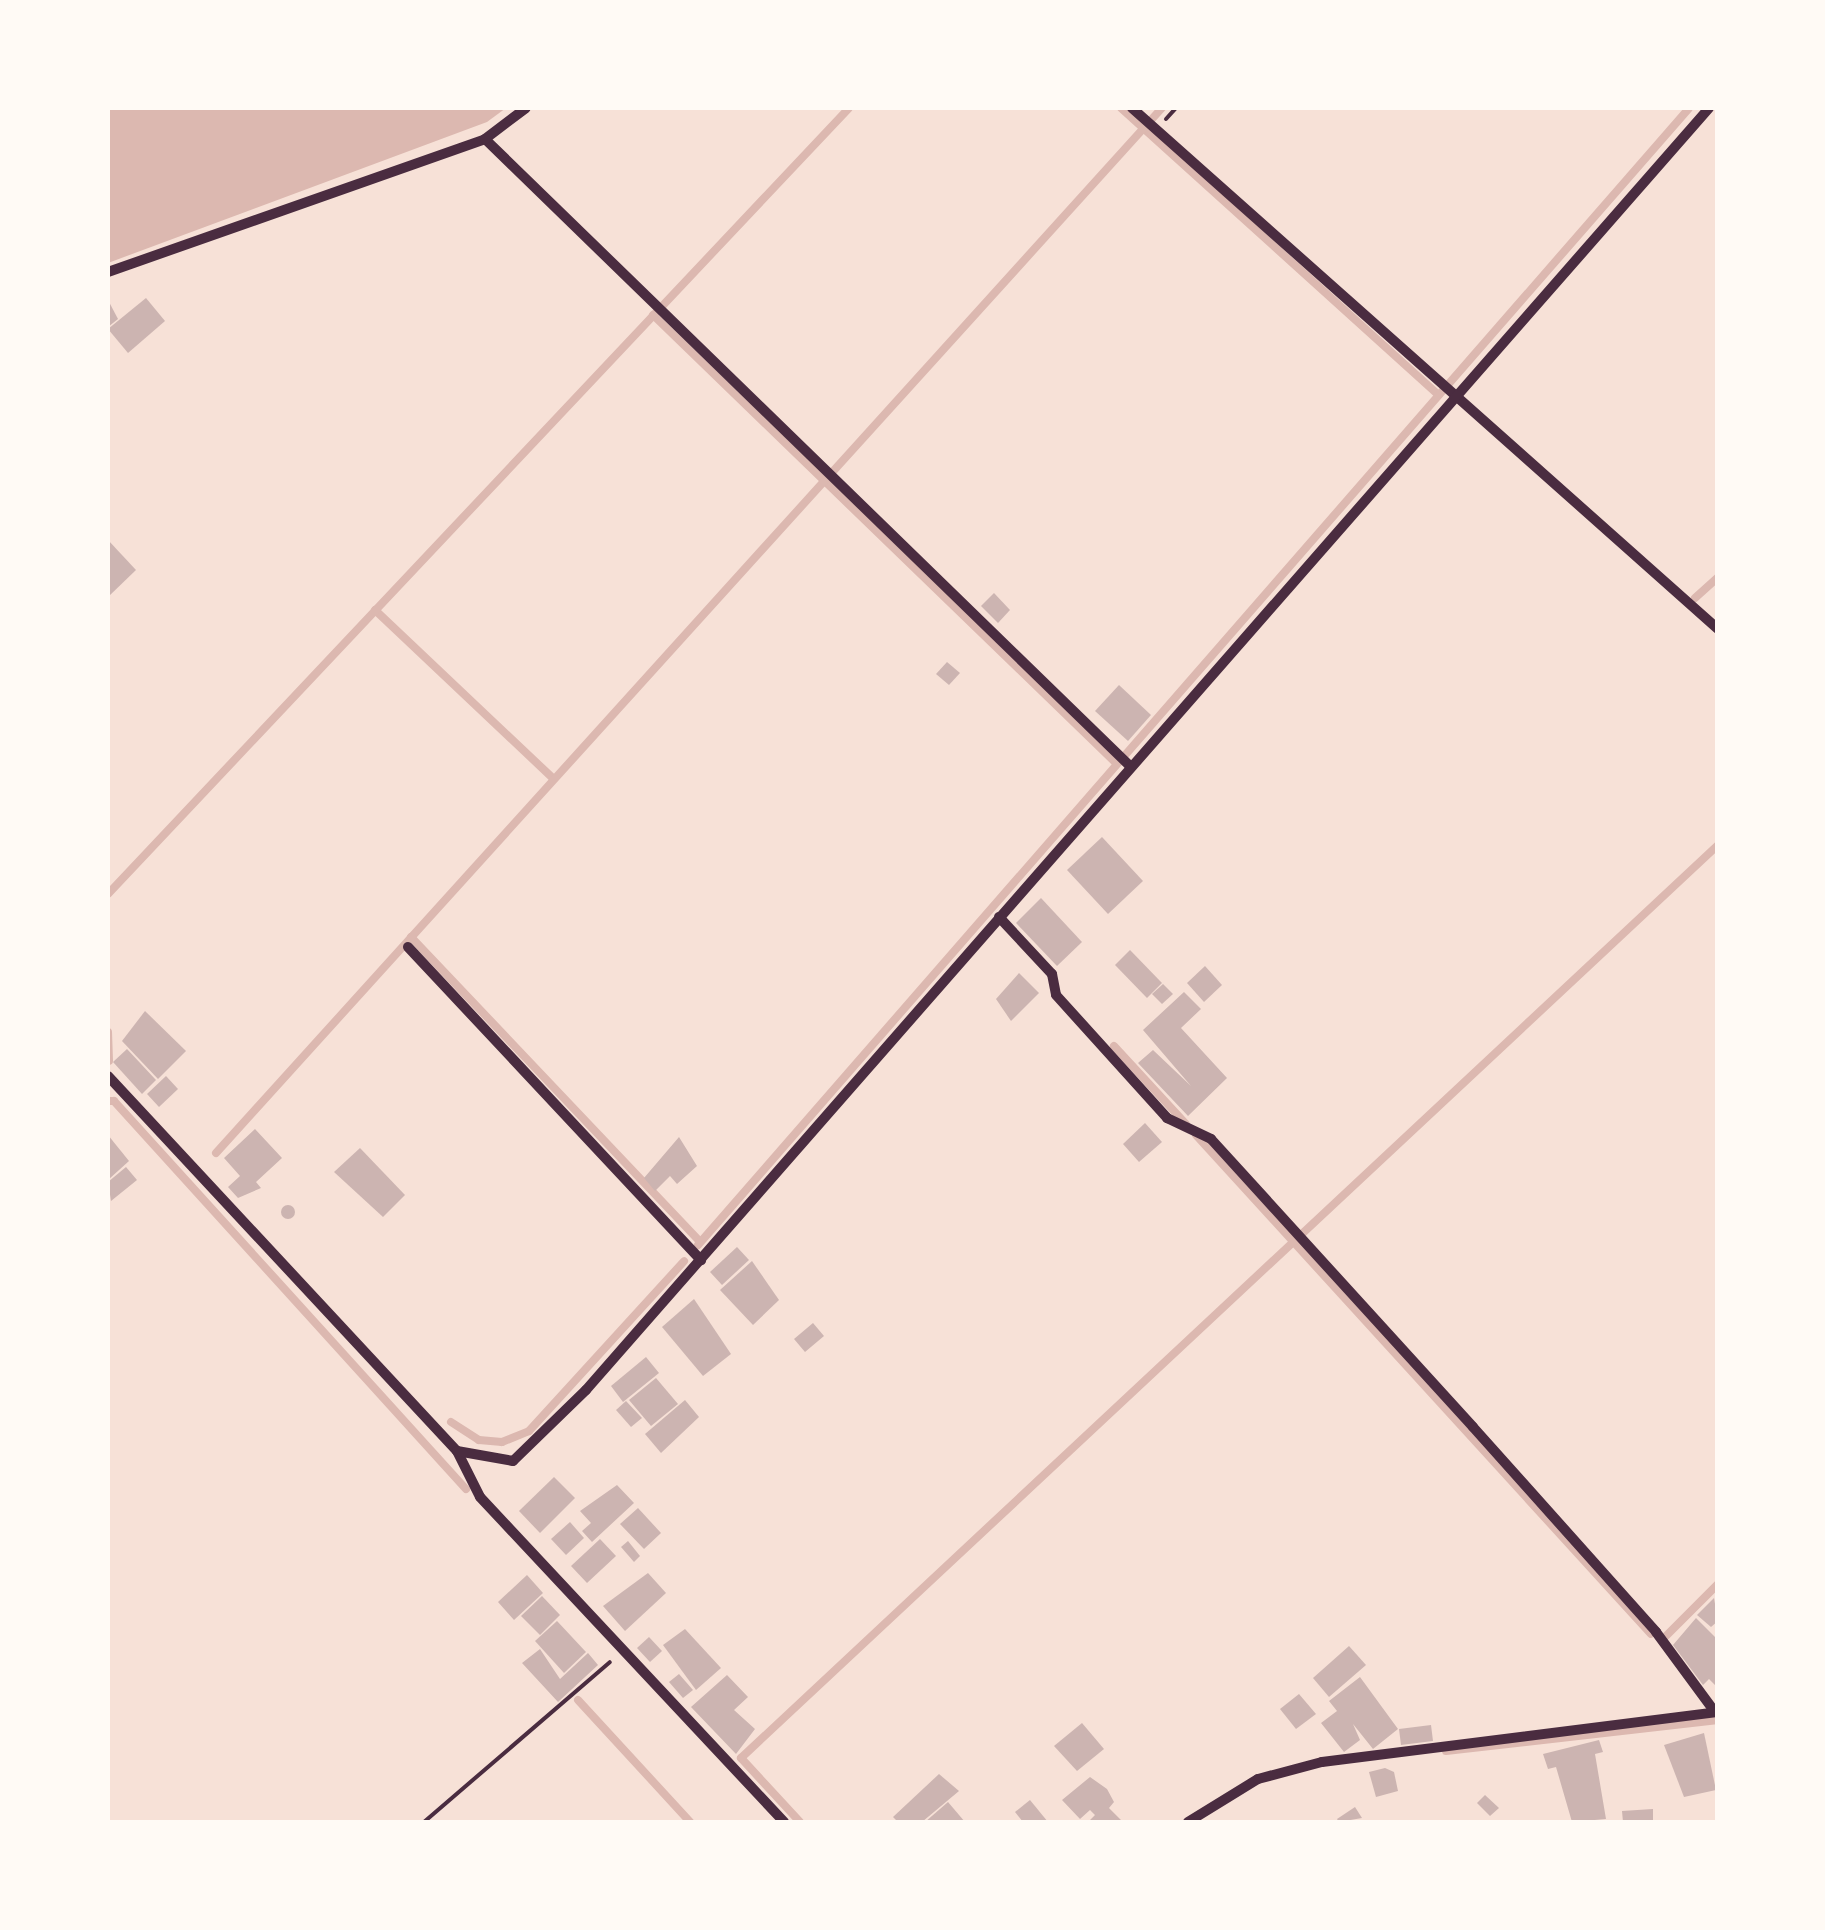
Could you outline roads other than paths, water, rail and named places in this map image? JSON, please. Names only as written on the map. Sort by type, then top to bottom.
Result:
[{"type":"street","points":[[108,272],[485,139],[526,108]]},
{"type":"street","points":[[1132,108],[1718,630]]},
{"type":"street","points":[[457,1450],[513,1461],[701,1260],[999,917],[1124,760],[1448,392],[1709,108]]},
{"type":"street","points":[[485,139],[1124,760]]},
{"type":"street","points":[[999,917],[1052,974],[1056,995],[1167,1118],[1188,1127],[1297,1233],[1656,1632],[1716,1712],[1322,1762],[1258,1779],[1188,1822]]},
{"type":"street","points":[[408,947],[701,1260]]},
{"type":"street","points":[[108,1076],[457,1450],[480,1497],[784,1822]]},
{"type":"waterway","points":[[108,894],[849,108]]},
{"type":"waterway","points":[[1121,108],[1439,395]]},
{"type":"waterway","points":[[216,1153],[1162,108]]},
{"type":"waterway","points":[[698,1245],[1689,108]]},
{"type":"waterway","points":[[653,315],[1116,763]]},
{"type":"waterway","points":[[1695,598],[1718,577]]},
{"type":"waterway","points":[[375,610],[554,779]]},
{"type":"waterway","points":[[800,1822],[741,1758],[1718,845]]},
{"type":"waterway","points":[[411,937],[700,1242]]},
{"type":"waterway","points":[[108,1032],[109,1061]]},
{"type":"waterway","points":[[1114,1046],[1186,1124]]},
{"type":"waterway","points":[[108,1101],[114,1101],[466,1489]]},
{"type":"waterway","points":[[1196,1135],[1651,1634]]},
{"type":"waterway","points":[[451,1422],[479,1440],[502,1442],[529,1431],[684,1261]]},
{"type":"waterway","points":[[1666,1636],[1718,1584]]},
{"type":"waterway","points":[[578,1700],[690,1822]]},
{"type":"waterway","points":[[1446,1751],[1718,1720]]}]
